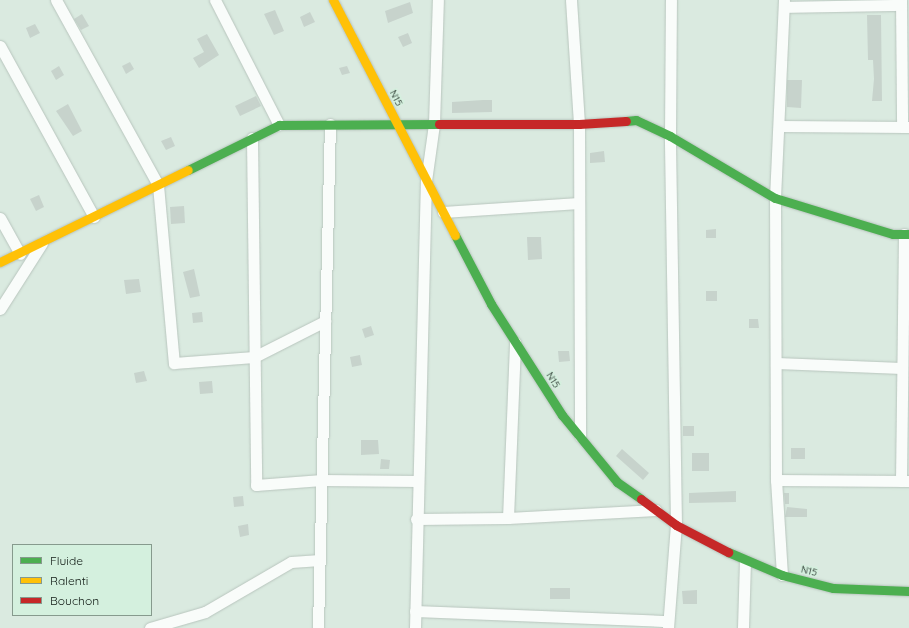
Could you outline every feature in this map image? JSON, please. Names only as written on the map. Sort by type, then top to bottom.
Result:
[{"type":"street","points":[[56,0],[158,185],[174,364],[254,357],[326,320]]},
{"type":"street","points":[[215,0],[279,125]]},
{"type":"street","name":"N15","points":[[333,0],[396,124],[492,304],[562,414],[617,482],[676,525],[745,561],[782,575],[833,588],[909,591]]},
{"type":"street","points":[[415,628],[416,519],[426,181],[434,124],[438,0]]},
{"type":"street","points":[[571,0],[579,124],[580,436]]},
{"type":"street","points":[[415,611],[668,625],[676,525],[670,136],[671,0]]},
{"type":"street","points":[[780,126],[906,127],[901,2],[784,3],[780,126],[775,198],[776,480],[782,575]]},
{"type":"street","points":[[0,46],[94,217]]},
{"type":"street","points":[[0,262],[20,254],[279,125],[579,124],[636,120],[670,136],[775,198],[893,234],[906,234],[902,368],[905,481],[776,480]]},
{"type":"street","points":[[318,628],[330,124]]},
{"type":"street","points":[[252,138],[256,485],[322,480],[418,480]]},
{"type":"street","points":[[443,212],[579,202]]},
{"type":"street","points":[[0,218],[20,254]]},
{"type":"street","points":[[0,309],[42,243]]},
{"type":"street","points":[[508,518],[515,341]]},
{"type":"street","points":[[776,362],[902,368]]},
{"type":"street","points":[[416,519],[508,518],[656,510]]},
{"type":"street","points":[[150,628],[205,612],[291,562],[320,560]]},
{"type":"street","points":[[743,628],[745,561]]},
{"type":"building","points":[[410,2],[413,13],[388,23],[385,11]]},
{"type":"building","points":[[275,10],[284,31],[274,35],[264,14]]},
{"type":"building","points":[[310,12],[315,22],[304,27],[300,17]]},
{"type":"building","points":[[82,14],[89,26],[81,30],[74,19]]},
{"type":"building","points":[[867,15],[881,15],[882,101],[872,101],[874,79],[873,60],[868,60]]},
{"type":"building","points":[[35,24],[40,33],[30,38],[26,28]]},
{"type":"building","points":[[408,33],[412,43],[403,47],[398,37]]},
{"type":"building","points":[[207,34],[219,55],[199,68],[193,58],[204,52],[197,39]]},
{"type":"building","points":[[130,62],[134,69],[126,74],[122,66]]},
{"type":"building","points":[[59,66],[64,75],[56,80],[51,71]]},
{"type":"building","points":[[347,66],[350,73],[342,75],[339,68]]},
{"type":"building","points":[[787,80],[802,80],[801,108],[787,107]]},
{"type":"building","points":[[256,96],[261,106],[240,116],[235,106]]},
{"type":"building","points":[[492,100],[492,112],[452,113],[452,102]]},
{"type":"building","points":[[68,104],[82,131],[73,136],[56,111]]},
{"type":"building","points":[[171,137],[175,146],[166,150],[161,141]]},
{"type":"building","points":[[604,151],[605,162],[590,163],[590,153]]},
{"type":"building","points":[[39,195],[44,207],[36,211],[30,199]]},
{"type":"building","points":[[184,206],[185,223],[171,224],[170,207]]},
{"type":"building","points":[[716,229],[716,238],[706,238],[706,230]]},
{"type":"building","points":[[527,237],[541,237],[542,259],[528,260]]},
{"type":"building","points":[[194,269],[200,296],[190,298],[183,272]]},
{"type":"building","points":[[139,279],[141,292],[126,294],[124,280]]},
{"type":"building","points":[[706,291],[717,291],[717,301],[706,301]]},
{"type":"building","points":[[202,312],[203,322],[193,323],[192,313]]},
{"type":"building","points":[[749,319],[758,319],[759,328],[749,328]]},
{"type":"building","points":[[371,326],[374,335],[365,338],[362,329]]},
{"type":"building","points":[[558,351],[569,351],[570,361],[559,362]]},
{"type":"building","points":[[360,355],[362,365],[352,367],[350,357]]},
{"type":"building","points":[[144,371],[147,381],[136,383],[134,373]]},
{"type":"building","points":[[212,381],[213,393],[200,394],[199,382]]},
{"type":"building","points":[[683,426],[694,426],[694,436],[683,436]]},
{"type":"building","points":[[361,440],[378,440],[379,454],[361,455]]},
{"type":"building","points":[[791,448],[805,448],[805,459],[791,459]]},
{"type":"building","points":[[622,449],[649,473],[643,480],[616,456]]},
{"type":"building","points":[[692,453],[709,453],[709,471],[692,471]]},
{"type":"building","points":[[381,459],[390,460],[389,469],[380,469]]},
{"type":"building","points":[[736,491],[736,502],[689,503],[689,493]]},
{"type":"building","points":[[784,493],[789,493],[789,504],[785,504]]},
{"type":"building","points":[[243,496],[244,506],[234,507],[233,497]]},
{"type":"building","points":[[787,507],[807,509],[807,517],[785,517]]},
{"type":"building","points":[[248,524],[249,535],[240,537],[238,526]]},
{"type":"building","points":[[550,588],[570,588],[570,599],[550,599]]},
{"type":"building","points":[[697,590],[697,604],[683,604],[682,591]]},
{"type":"traffic: fast","points":[[626,121],[636,120],[670,136],[775,198],[893,234],[909,234]]},
{"type":"traffic: fast","points":[[188,170],[279,125],[439,124]]},
{"type":"traffic: fast","points":[[455,235],[491,304],[562,415],[617,482],[641,499]]},
{"type":"traffic: fast","points":[[728,552],[782,575],[833,588],[909,591]]},
{"type":"traffic: slow","points":[[333,0],[455,235]]},
{"type":"traffic: slow","points":[[0,262],[188,170]]},
{"type":"traffic: jam","points":[[439,124],[579,124],[626,121]]},
{"type":"traffic: jam","points":[[641,499],[676,525],[728,552]]}]
